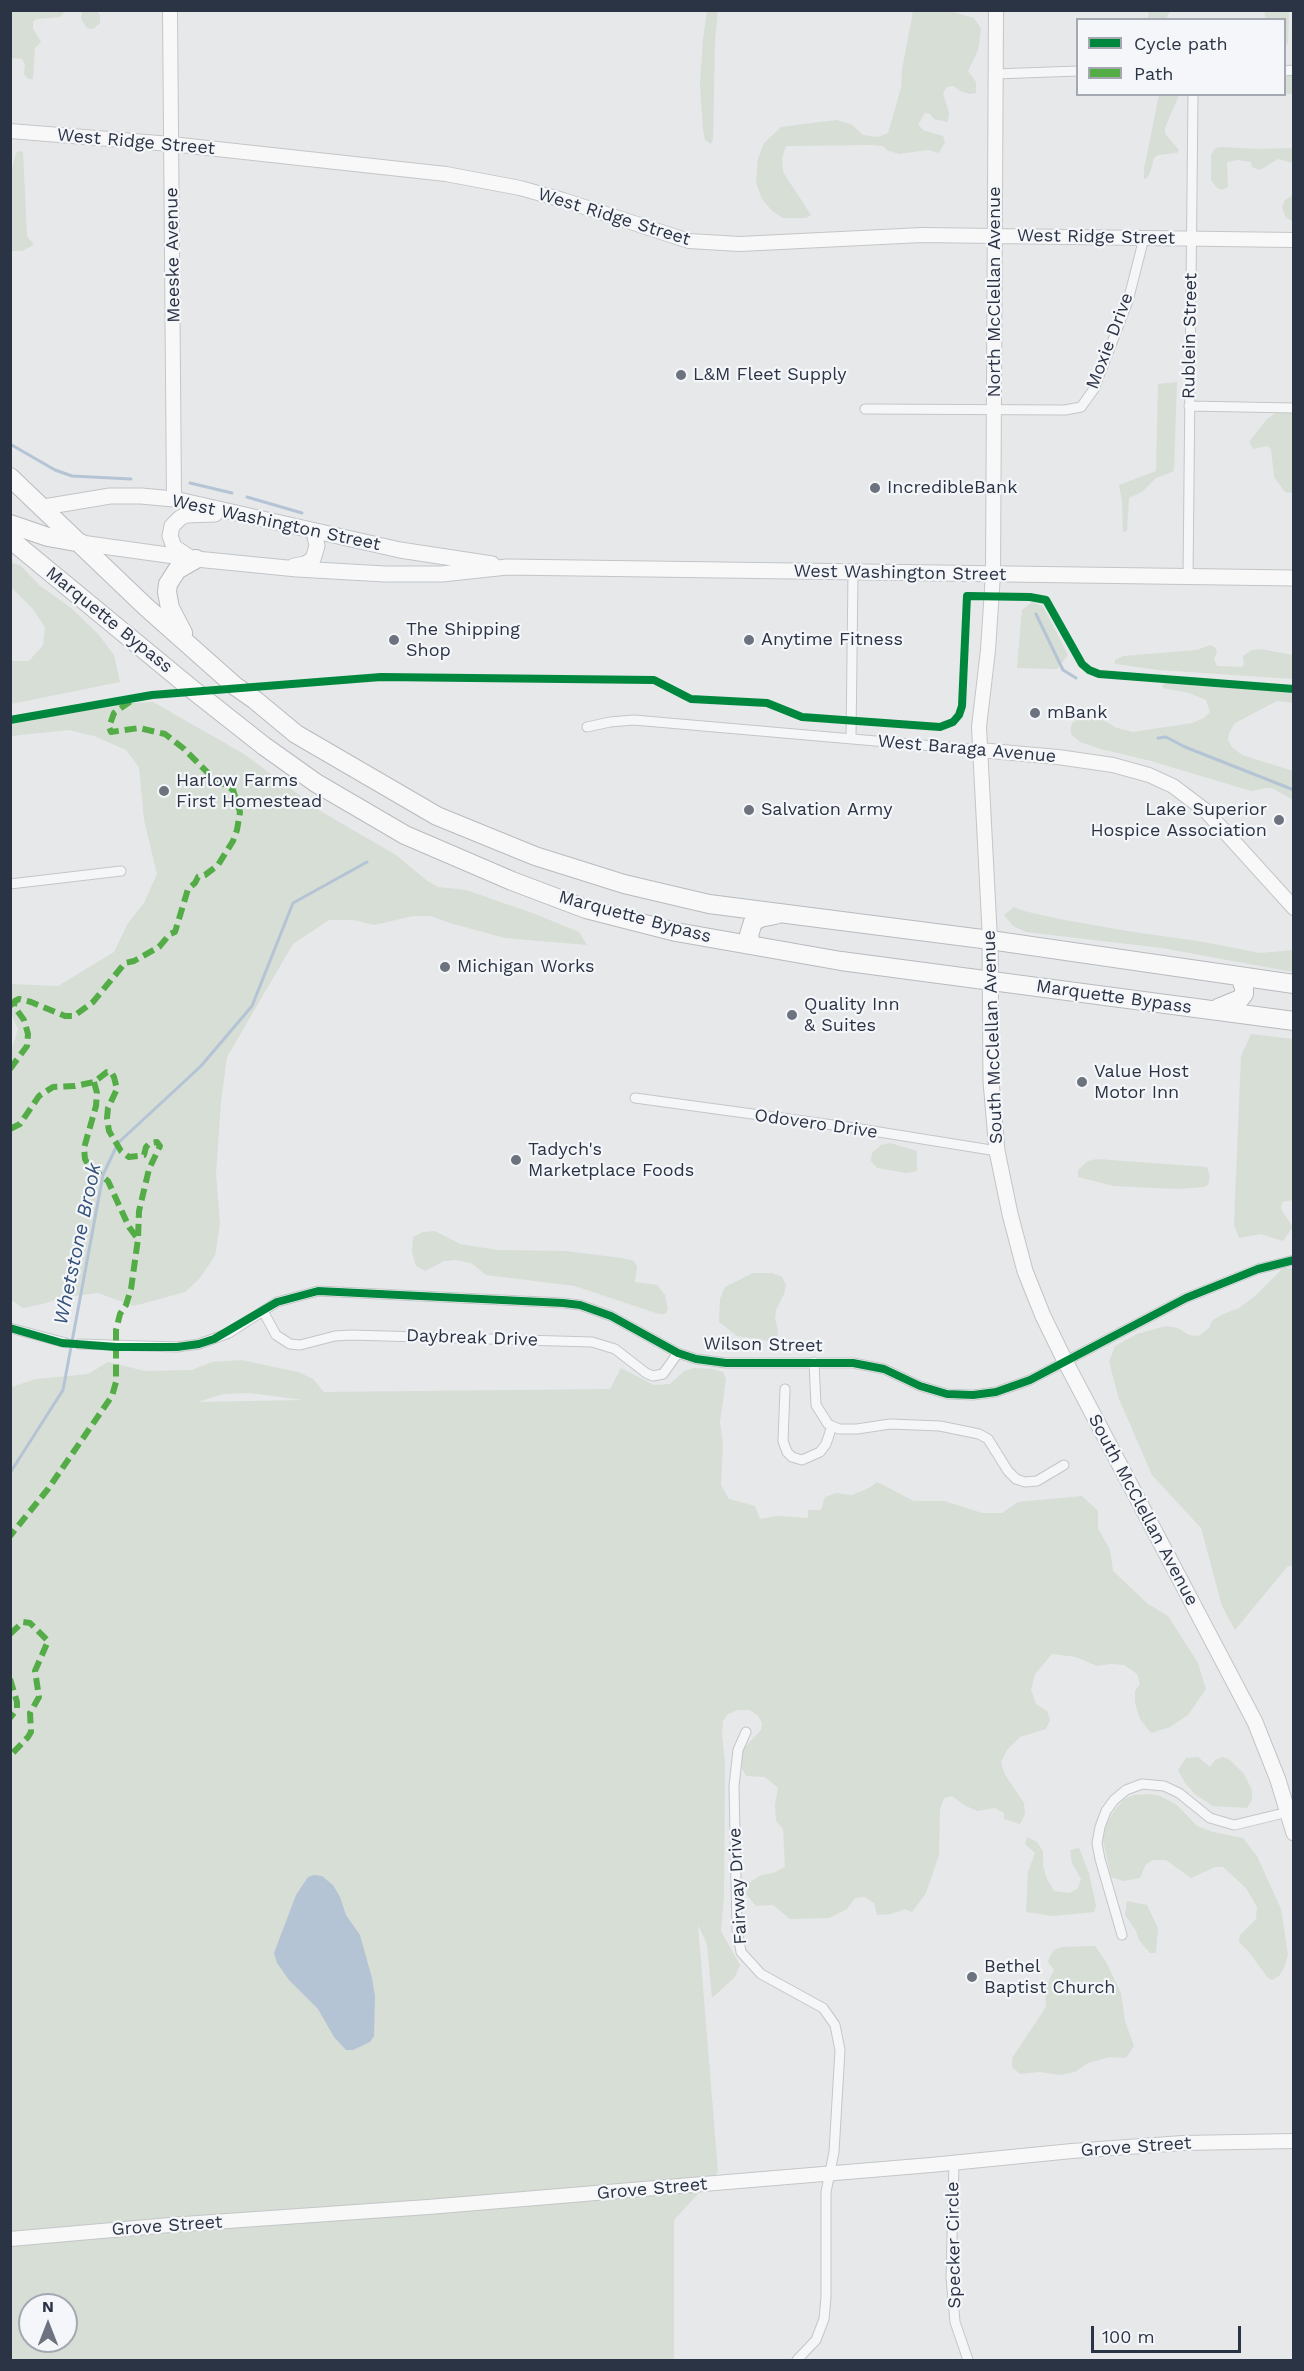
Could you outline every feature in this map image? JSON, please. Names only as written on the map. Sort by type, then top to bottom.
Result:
[{"type":"highway","name":"Marquette Bypass","points":[[10,477],[44,507],[146,607],[235,686],[296,734],[437,816],[535,856],[624,884],[709,904],[990,940],[1293,984]]},
{"type":"highway","points":[[10,524],[48,537],[81,543]]},
{"type":"highway","name":"Marquette Bypass","points":[[10,539],[264,746],[316,783],[405,835],[512,881],[586,909],[676,932],[841,962],[1293,1021]]},
{"type":"highway","points":[[190,645],[173,615],[167,592],[173,574],[196,559]]},
{"type":"highway","points":[[751,945],[749,935],[753,922],[760,918],[783,913]]},
{"type":"highway","points":[[1214,1010],[1240,999],[1244,994],[1240,976]]},
{"type":"main road","name":"Meeske Avenue","points":[[170,10],[174,500]]},
{"type":"main road","name":"North McClellan Avenue","points":[[993,574],[996,10]]},
{"type":"main road","name":"West Ridge Street","points":[[10,131],[171,144],[456,176],[520,188],[689,241],[740,244],[922,235],[1293,240]]},
{"type":"main road","name":"West Washington Street","points":[[44,507],[110,496],[141,496],[174,500],[400,550],[507,567]]},
{"type":"main road","points":[[196,559],[174,547],[170,536],[176,521],[186,516],[236,513]]},
{"type":"main road","points":[[285,568],[305,564],[313,559],[317,546],[314,531]]},
{"type":"main road","name":"West Washington Street","points":[[81,543],[196,559],[285,568],[385,574],[442,574],[507,567],[1293,578]]},
{"type":"main road","name":"South McClellan Avenue","points":[[993,574],[988,650],[979,727],[979,750],[990,940],[991,1081],[997,1151],[1010,1214],[1025,1271],[1043,1316],[1255,1722],[1288,1812],[1293,1833]]},
{"type":"main road","name":"West Baraga Avenue","points":[[979,750],[1058,757],[1113,765],[1173,786],[1206,811],[1293,908]]},
{"type":"main road","name":"Grove Street","points":[[10,2239],[831,2174],[1072,2151],[1183,2143],[1293,2141]]},
{"type":"street","points":[[995,74],[1076,71]]},
{"type":"street","name":"Rublein Street","points":[[1188,577],[1193,96]]},
{"type":"street","name":"Moxie Drive","points":[[865,409],[1065,410],[1081,407],[1094,389],[1128,301],[1144,238]]},
{"type":"street","points":[[1189,406],[1293,408]]},
{"type":"street","points":[[851,739],[853,573]]},
{"type":"street","name":"West Baraga Avenue","points":[[587,727],[634,720],[979,750]]},
{"type":"street","points":[[10,884],[121,871]]},
{"type":"street","name":"Odovero Drive","points":[[635,1098],[848,1127],[997,1151]]},
{"type":"street","name":"Wilson Street","points":[[79,1344],[177,1347],[199,1344],[228,1332],[285,1299],[318,1291],[563,1303],[580,1305],[611,1316],[678,1353],[696,1359],[726,1363],[853,1363],[884,1369],[920,1386],[947,1394],[973,1395],[996,1392],[1030,1380],[1186,1298],[1258,1269],[1293,1260]]},
{"type":"street","name":"Daybreak Drive","points":[[264,1311],[276,1335],[290,1344],[300,1345],[335,1336],[351,1335],[592,1342],[615,1349],[653,1376],[663,1374],[678,1353]]},
{"type":"street","points":[[10,1328],[66,1343]]},
{"type":"street","points":[[814,1362],[816,1405],[828,1424],[839,1429],[890,1424],[940,1426],[979,1434],[988,1439],[1008,1471],[1016,1479],[1025,1482],[1036,1481],[1064,1464]]},
{"type":"street","points":[[785,1389],[783,1441],[792,1458],[801,1460],[819,1452],[826,1444],[832,1426]]},
{"type":"street","name":"Fairway Drive","points":[[746,1732],[738,1750],[734,1786],[737,1929],[741,1952],[761,1974],[823,2008],[834,2025],[840,2050],[831,2174]]},
{"type":"street","points":[[1122,1935],[1097,1843],[1106,1811],[1126,1790],[1142,1784],[1164,1786],[1179,1793],[1210,1818],[1234,1824],[1288,1812]]},
{"type":"street","name":"Specker Circle","points":[[954,2163],[951,2277],[956,2322],[968,2361]]},
{"type":"street","points":[[797,2361],[816,2340],[824,2319],[826,2192],[831,2174]]},
{"type":"shaded area","points":[[11,10],[65,11],[60,17],[37,19],[33,22],[33,28],[41,42],[35,48],[33,79],[28,79],[24,74],[25,64],[22,59],[11,58]]},
{"type":"shaded area","points":[[1170,10],[1166,18],[1148,18],[1149,13],[1145,11]]},
{"type":"shaded area","points":[[82,11],[97,11],[100,15],[100,23],[93,29],[87,28],[81,19]]},
{"type":"shaded area","points":[[707,11],[718,11],[711,144],[705,140],[700,85]]},
{"type":"shaded area","points":[[913,11],[950,11],[974,18],[981,29],[978,50],[968,71],[976,82],[976,93],[960,91],[954,86],[947,87],[943,93],[949,113],[948,122],[934,119],[930,114],[925,113],[918,124],[923,130],[943,136],[945,142],[939,153],[928,150],[899,154],[883,146],[871,145],[786,146],[782,158],[783,172],[811,215],[806,218],[783,218],[772,211],[762,199],[756,183],[758,159],[764,143],[781,127],[836,120],[851,124],[863,135],[878,137],[888,133],[901,88]]},
{"type":"shaded area","points":[[1264,11],[1289,11],[1288,43],[1286,45],[1286,18],[1266,18]]},
{"type":"shaded area","points":[[1286,66],[1293,66],[1293,94],[1286,94]]},
{"type":"shaded area","points":[[1159,96],[1179,96],[1165,128],[1165,134],[1179,150],[1177,153],[1158,155],[1154,158],[1146,179],[1144,169]]},
{"type":"shaded area","points":[[1215,148],[1293,148],[1293,163],[1278,159],[1260,170],[1252,167],[1251,162],[1238,160],[1227,162],[1228,187],[1221,190],[1211,180],[1211,155]]},
{"type":"shaded area","points":[[23,152],[27,236],[34,245],[22,251],[11,251],[11,173],[16,153]]},
{"type":"shaded area","points":[[1293,195],[1293,221],[1286,218],[1282,208],[1285,200]]},
{"type":"shaded area","points":[[1177,382],[1174,471],[1156,478],[1142,492],[1129,498],[1127,531],[1123,532],[1119,485],[1156,471],[1158,384]]},
{"type":"shaded area","points":[[1277,412],[1293,412],[1293,491],[1291,493],[1285,492],[1274,477],[1271,449],[1267,446],[1253,449],[1249,442],[1267,419]]},
{"type":"shaded area","points":[[11,562],[21,566],[39,585],[71,608],[98,634],[114,655],[120,682],[11,704],[11,661],[29,661],[43,645],[45,627],[32,608],[11,587]]},
{"type":"shaded area","points":[[1032,602],[1043,606],[1068,655],[1057,669],[1017,668],[1022,610]]},
{"type":"shaded area","points":[[1210,645],[1216,648],[1214,659],[1217,666],[1242,667],[1244,665],[1243,656],[1252,650],[1260,649],[1293,655],[1293,679],[1159,670],[1115,664],[1115,660],[1123,656],[1197,650]]},
{"type":"shaded area","points":[[1166,682],[1293,692],[1293,703],[1277,701],[1235,723],[1228,740],[1232,747],[1242,755],[1293,771],[1293,800],[1272,788],[1251,791],[1151,761],[1101,749],[1080,742],[1071,734],[1073,722],[1086,716],[1096,716],[1117,728],[1133,732],[1192,723],[1204,718],[1210,712],[1206,700],[1189,693],[1163,688],[1162,685]]},
{"type":"shaded area","points":[[153,702],[244,754],[322,812],[396,855],[438,887],[466,890],[535,914],[579,932],[587,945],[505,938],[431,916],[413,916],[374,925],[354,920],[329,920],[293,944],[227,1057],[221,1101],[216,1174],[220,1224],[215,1256],[199,1279],[185,1292],[134,1306],[98,1293],[60,1298],[23,1308],[10,1299],[10,1054],[18,1029],[11,1014],[11,984],[58,986],[114,952],[128,923],[144,903],[157,874],[144,820],[139,767],[126,750],[94,736],[69,730],[11,736],[11,724],[117,704]]},
{"type":"shaded area","points":[[1014,907],[1059,919],[1260,953],[1293,950],[1293,972],[1162,948],[1026,932],[1013,926],[1004,915]]},
{"type":"shaded area","points":[[1251,1034],[1293,1039],[1293,1200],[1282,1202],[1281,1209],[1293,1227],[1283,1241],[1260,1234],[1239,1238],[1234,1225],[1241,1056]]},
{"type":"shaded area","points":[[890,1143],[917,1151],[917,1171],[907,1173],[877,1168],[871,1161],[872,1153],[881,1145]]},
{"type":"shaded area","points":[[1097,1159],[1207,1167],[1210,1177],[1208,1185],[1204,1187],[1178,1189],[1114,1186],[1078,1177],[1078,1170],[1088,1161]]},
{"type":"shaded area","points":[[435,1231],[460,1244],[497,1250],[565,1251],[634,1261],[637,1267],[635,1282],[657,1285],[665,1295],[668,1310],[665,1314],[659,1314],[575,1286],[486,1275],[471,1263],[456,1260],[444,1261],[425,1271],[416,1266],[412,1252],[413,1237],[423,1232]]},
{"type":"shaded area","points":[[1283,1268],[1293,1268],[1293,1565],[1287,1567],[1235,1630],[1222,1606],[1201,1528],[1152,1475],[1119,1399],[1109,1362],[1115,1346],[1137,1334],[1166,1326],[1178,1328],[1189,1335],[1199,1336],[1209,1328],[1212,1321],[1239,1308],[1255,1296]]},
{"type":"shaded area","points":[[753,1273],[772,1273],[782,1277],[786,1285],[776,1310],[777,1339],[769,1341],[737,1336],[719,1322],[720,1299],[725,1287]]},
{"type":"shaded area","points":[[241,1360],[298,1372],[313,1379],[324,1392],[610,1389],[621,1368],[654,1385],[670,1384],[684,1371],[694,1368],[723,1372],[726,1379],[720,1422],[723,1444],[721,1485],[729,1499],[755,1506],[760,1519],[778,1516],[808,1518],[808,1510],[821,1510],[825,1497],[836,1493],[852,1495],[877,1482],[914,1501],[944,1501],[982,1513],[1002,1513],[1018,1502],[1082,1496],[1098,1511],[1098,1528],[1110,1550],[1113,1571],[1148,1604],[1168,1616],[1198,1663],[1206,1689],[1188,1715],[1170,1727],[1151,1733],[1140,1719],[1135,1703],[1135,1691],[1140,1684],[1137,1674],[1124,1665],[1097,1666],[1076,1657],[1052,1654],[1035,1674],[1031,1690],[1036,1704],[1047,1711],[1050,1720],[1046,1729],[1020,1737],[1007,1750],[1001,1762],[1004,1773],[1024,1803],[1025,1814],[1020,1824],[1004,1819],[1004,1813],[995,1808],[977,1811],[952,1796],[944,1798],[940,1809],[939,1855],[926,1893],[912,1912],[905,1909],[891,1914],[877,1915],[874,1903],[865,1897],[855,1898],[847,1909],[829,1918],[790,1919],[773,1905],[756,1906],[746,1894],[749,1883],[761,1875],[773,1873],[785,1867],[783,1829],[776,1821],[775,1805],[778,1788],[765,1777],[746,1776],[740,1765],[742,1750],[761,1730],[762,1723],[758,1716],[750,1710],[738,1710],[728,1714],[723,1721],[722,1736],[725,1762],[724,1897],[721,1931],[740,1965],[735,1977],[712,1998],[707,1944],[698,1925],[718,2172],[674,2220],[674,2360],[11,2360],[10,1389],[36,1379],[88,1374],[108,1362],[145,1371],[192,1370],[212,1362]],"holes":[[[250,1393],[303,1400],[198,1402],[223,1394]]]},
{"type":"shaded area","points":[[1198,1757],[1210,1767],[1215,1760],[1223,1757],[1230,1760],[1244,1774],[1252,1790],[1252,1800],[1247,1808],[1213,1806],[1196,1795],[1185,1783],[1178,1770],[1186,1758]]},
{"type":"shaded area","points":[[1134,1795],[1160,1796],[1177,1805],[1197,1826],[1243,1838],[1257,1856],[1281,1909],[1288,1955],[1279,1976],[1272,1980],[1267,1977],[1239,1942],[1240,1935],[1256,1919],[1257,1907],[1246,1888],[1223,1867],[1215,1867],[1191,1878],[1166,1860],[1153,1860],[1146,1864],[1140,1878],[1124,1881],[1111,1877],[1103,1840],[1106,1825],[1124,1799]]},
{"type":"shaded area","points":[[1027,1837],[1037,1842],[1043,1851],[1043,1866],[1054,1891],[1070,1893],[1078,1888],[1081,1879],[1072,1863],[1070,1850],[1079,1848],[1089,1873],[1096,1906],[1094,1912],[1053,1916],[1026,1912],[1028,1872],[1035,1853],[1025,1844]]},
{"type":"shaded area","points":[[1127,1901],[1147,1905],[1158,1928],[1156,1953],[1150,1953],[1139,1940],[1125,1915]]},
{"type":"shaded area","points":[[1095,1946],[1106,1962],[1121,1993],[1125,2021],[1134,2046],[1126,2058],[1110,2057],[1088,2063],[1075,2072],[1060,2075],[1040,2072],[1020,2074],[1012,2067],[1012,2058],[1046,2007],[1045,1988],[1054,1970],[1048,1962],[1050,1956],[1054,1950],[1062,1947]]},
{"type":"water","points":[[322,1876],[333,1885],[340,1897],[346,1915],[360,1935],[372,1978],[375,1996],[374,2036],[370,2042],[353,2050],[346,2050],[334,2037],[318,2009],[289,1980],[277,1963],[274,1953],[296,1895],[308,1877]]},
{"type":"waterway","points":[[10,444],[55,470],[72,476],[131,479]]},
{"type":"waterway","points":[[190,483],[232,493]]},
{"type":"waterway","points":[[247,497],[302,513]]},
{"type":"waterway","name":"Whetstone Brook","points":[[1036,614],[1063,670],[1076,678]]},
{"type":"waterway","name":"Whetstone Brook","points":[[1158,738],[1166,737],[1185,747],[1294,790]]},
{"type":"waterway","name":"Whetstone Brook","points":[[10,1473],[63,1390],[103,1175],[118,1143],[201,1066],[252,1006],[293,903],[367,862]]},
{"type":"marked path","points":[[10,1069],[27,1046],[28,1034],[24,1020],[14,1006],[15,1001],[19,999],[31,1002],[65,1016],[74,1016],[93,1002],[125,963],[134,961],[159,947],[170,934],[175,932],[188,889],[198,877],[205,875],[218,865],[237,830],[240,812],[233,790],[212,777],[183,748],[165,734],[139,728],[111,732],[109,727],[114,713],[131,701]]},
{"type":"marked path","points":[[10,1129],[20,1124],[39,1096],[53,1087],[94,1082],[107,1072],[111,1072],[117,1089],[108,1108],[107,1118],[109,1131],[121,1151],[129,1157],[138,1156],[144,1155],[150,1143],[157,1142],[160,1146],[149,1169],[139,1211],[138,1239],[131,1289],[116,1330],[116,1382],[112,1396],[48,1489],[10,1536]]},
{"type":"marked path","points":[[94,1082],[97,1093],[96,1106],[84,1148],[85,1159],[89,1166],[108,1181],[129,1227],[138,1239]]},
{"type":"marked path","points":[[10,1634],[23,1622],[30,1623],[48,1641],[35,1671],[39,1697],[30,1713],[31,1732],[10,1756]]},
{"type":"marked path","points":[[10,1679],[17,1702],[17,1709],[10,1718]]},
{"type":"cycle path","points":[[10,720],[152,695],[381,677],[654,680],[691,699],[767,703],[802,717],[940,727],[953,722],[962,706],[967,596],[1030,597],[1046,600],[1082,664],[1099,674],[1294,689]]},
{"type":"cycle path","points":[[10,1328],[62,1343],[116,1347],[177,1347],[214,1339],[277,1302],[318,1291],[563,1303],[580,1305],[611,1316],[678,1353],[696,1359],[726,1363],[853,1363],[884,1369],[920,1386],[947,1394],[973,1395],[996,1392],[1030,1380],[1186,1298],[1258,1269],[1294,1260]]},
{"type":"place","name":"L&M Fleet Supply","points":[[681,375]]},
{"type":"place","name":"IncredibleBank","points":[[875,488]]},
{"type":"place","name":"The Shipping Shop","points":[[394,640]]},
{"type":"place","name":"Anytime Fitness","points":[[749,640]]},
{"type":"place","name":"mBank","points":[[1035,713]]},
{"type":"place","name":"Harlow Farms First Homestead","points":[[164,791]]},
{"type":"place","name":"Salvation Army","points":[[749,810]]},
{"type":"place","name":"Lake Superior Hospice Association","points":[[1279,820]]},
{"type":"place","name":"Michigan Works","points":[[445,967]]},
{"type":"place","name":"Quality Inn & Suites","points":[[792,1015]]},
{"type":"place","name":"Value Host Motor Inn","points":[[1082,1082]]},
{"type":"place","name":"Tadych's Marketplace Foods","points":[[516,1160]]},
{"type":"place","name":"Bethel Baptist Church","points":[[972,1977]]}]
